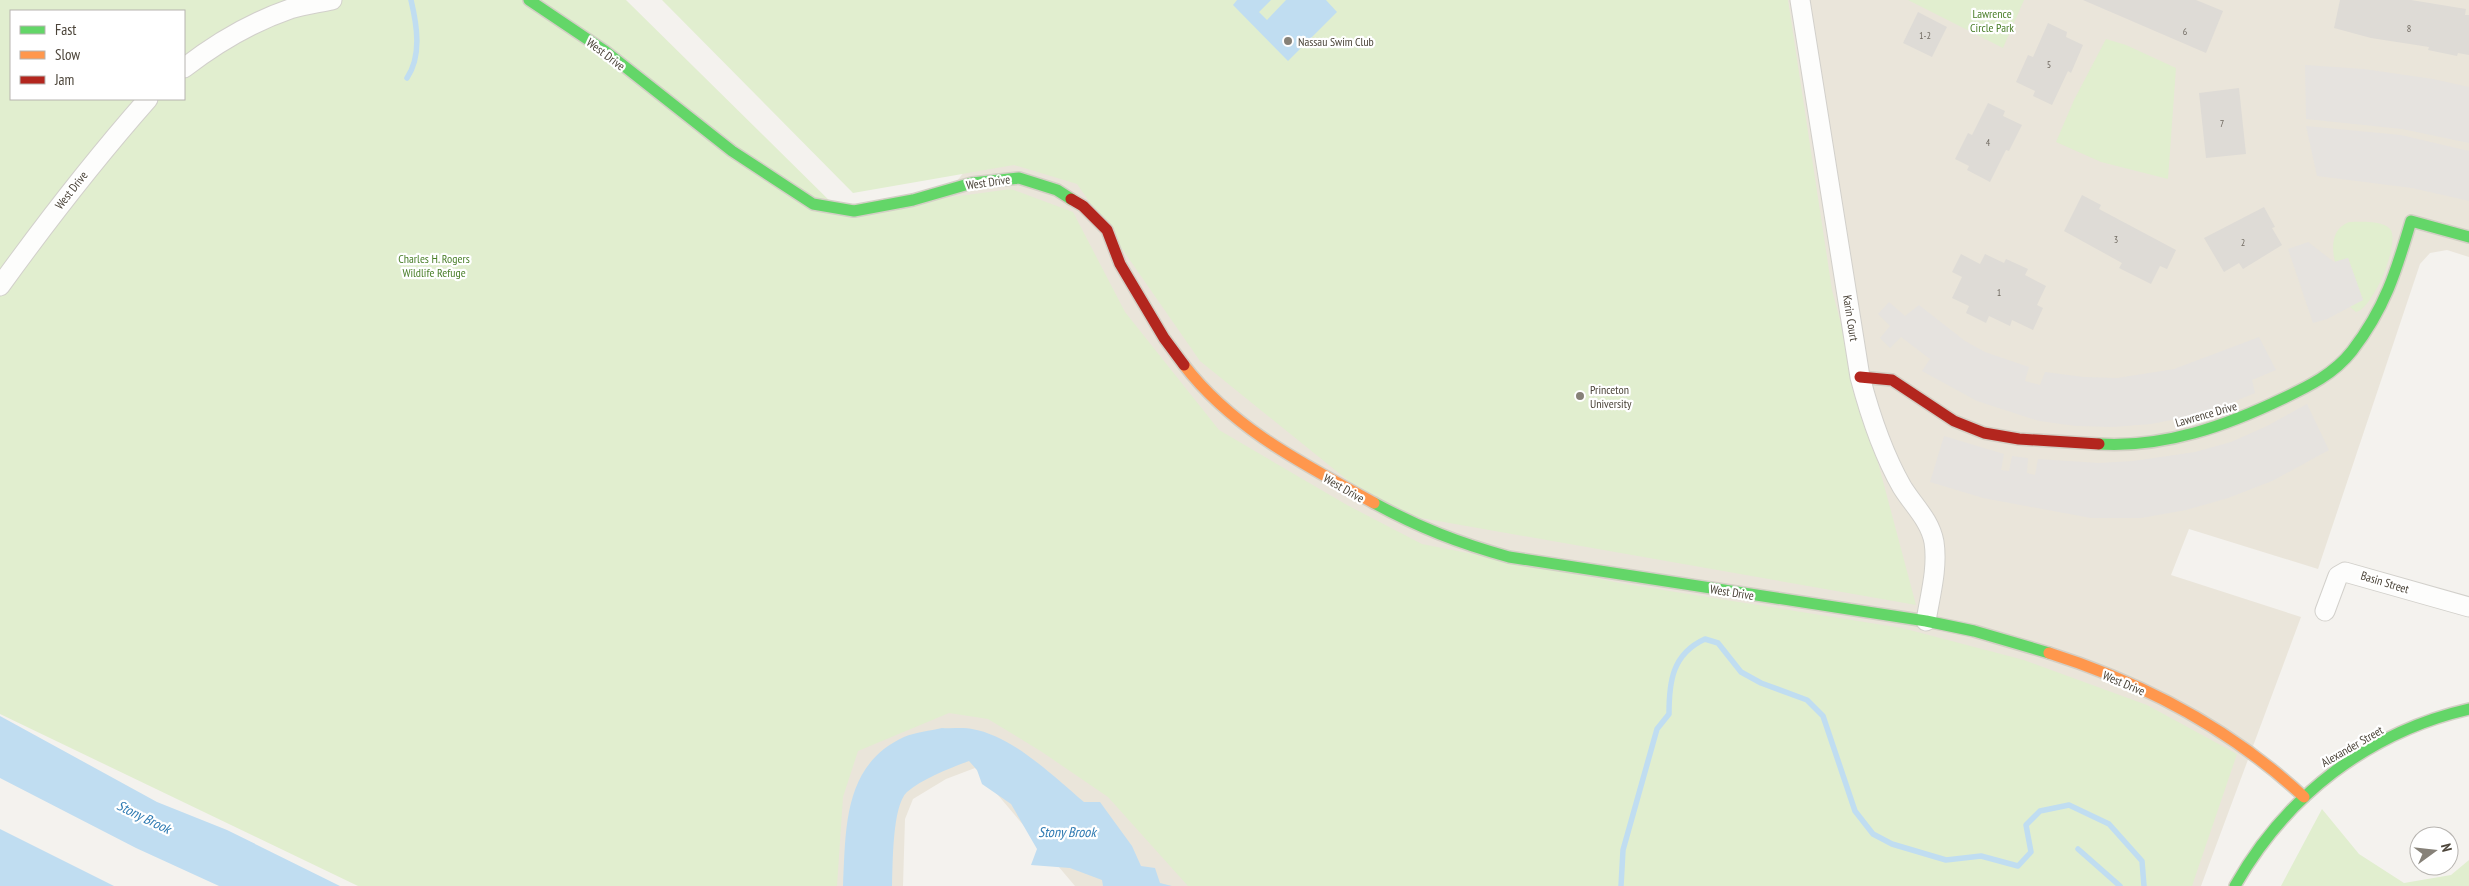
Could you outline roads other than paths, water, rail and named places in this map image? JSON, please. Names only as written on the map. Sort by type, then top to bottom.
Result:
[{"type":"street","points":[[185,67],[203,53],[244,30],[290,9],[332,0]]},
{"type":"street","name":"West Drive","points":[[529,0],[605,51],[732,151],[813,204],[854,211],[914,200],[972,183],[1019,178],[1057,190],[1083,206],[1107,230],[1120,264],[1164,338],[1198,383],[1253,433],[1295,460],[1414,525],[1456,542],[1509,557],[1926,621],[2021,644],[2128,684],[2232,738],[2276,769],[2304,797]]},
{"type":"street","name":"Karin Court","points":[[1800,0],[1860,377],[1872,420],[1886,457],[1903,488],[1928,523],[1934,541],[1935,563],[1926,621]]},
{"type":"street","name":"West Drive","points":[[0,286],[58,206],[147,100]]},
{"type":"street","name":"Lawrence Drive","points":[[1860,377],[1892,380],[1954,421],[1984,433],[2019,439],[2104,444],[2179,437],[2241,419],[2329,374],[2351,352],[2378,312],[2395,277],[2412,221],[2469,237]]},
{"type":"street","name":"Basin Street","points":[[2325,611],[2338,576],[2344,572],[2469,608]]},
{"type":"street","name":"Alexander Street","points":[[2235,886],[2264,842],[2304,797],[2331,772],[2375,746],[2424,723],[2469,709]]},
{"type":"water","name":"Nassau Swim Club","points":[[1237,0],[1271,0],[1259,12],[1267,20],[1286,0],[1326,0],[1337,12],[1288,61],[1233,5]]},
{"type":"water","name":"Stony Brook","points":[[0,716],[157,802],[227,830],[340,886],[219,886],[136,848],[0,778]]},
{"type":"water","name":"Stony Brook","points":[[942,728],[972,729],[1002,740],[1032,758],[1084,802],[1100,802],[1132,846],[1141,866],[1155,868],[1160,883],[1172,886],[1103,886],[1102,880],[1070,868],[1031,865],[1037,849],[1011,804],[982,784],[977,770],[969,761],[928,778],[907,792],[902,799],[898,810],[894,836],[892,886],[843,886],[845,842],[852,800],[859,781],[869,764],[884,749],[904,737]]},
{"type":"water","points":[[0,829],[114,886],[0,886]]},
{"type":"waterway","points":[[407,78],[415,60],[417,40],[411,0]]},
{"type":"waterway","points":[[1621,886],[1623,850],[1657,729],[1669,714],[1670,691],[1675,670],[1685,653],[1705,639],[1718,643],[1741,672],[1761,683],[1807,700],[1823,716],[1855,811],[1873,834],[1892,844],[1946,860],[1981,856],[2018,866],[2031,852],[2026,825],[2040,811],[2069,805],[2109,824],[2142,861],[2144,886]]},
{"type":"waterway","points":[[2078,849],[2120,886]]},
{"type":"place","name":"Nassau Swim Club","points":[[1288,41]]},
{"type":"place","name":"Princeton University","points":[[1580,396]]},
{"type":"park label","name":"Lawrence Circle Park","points":[[1992,20]]},
{"type":"park label","name":"Charles H. Rogers Wildlife Refuge","points":[[434,265]]}]
